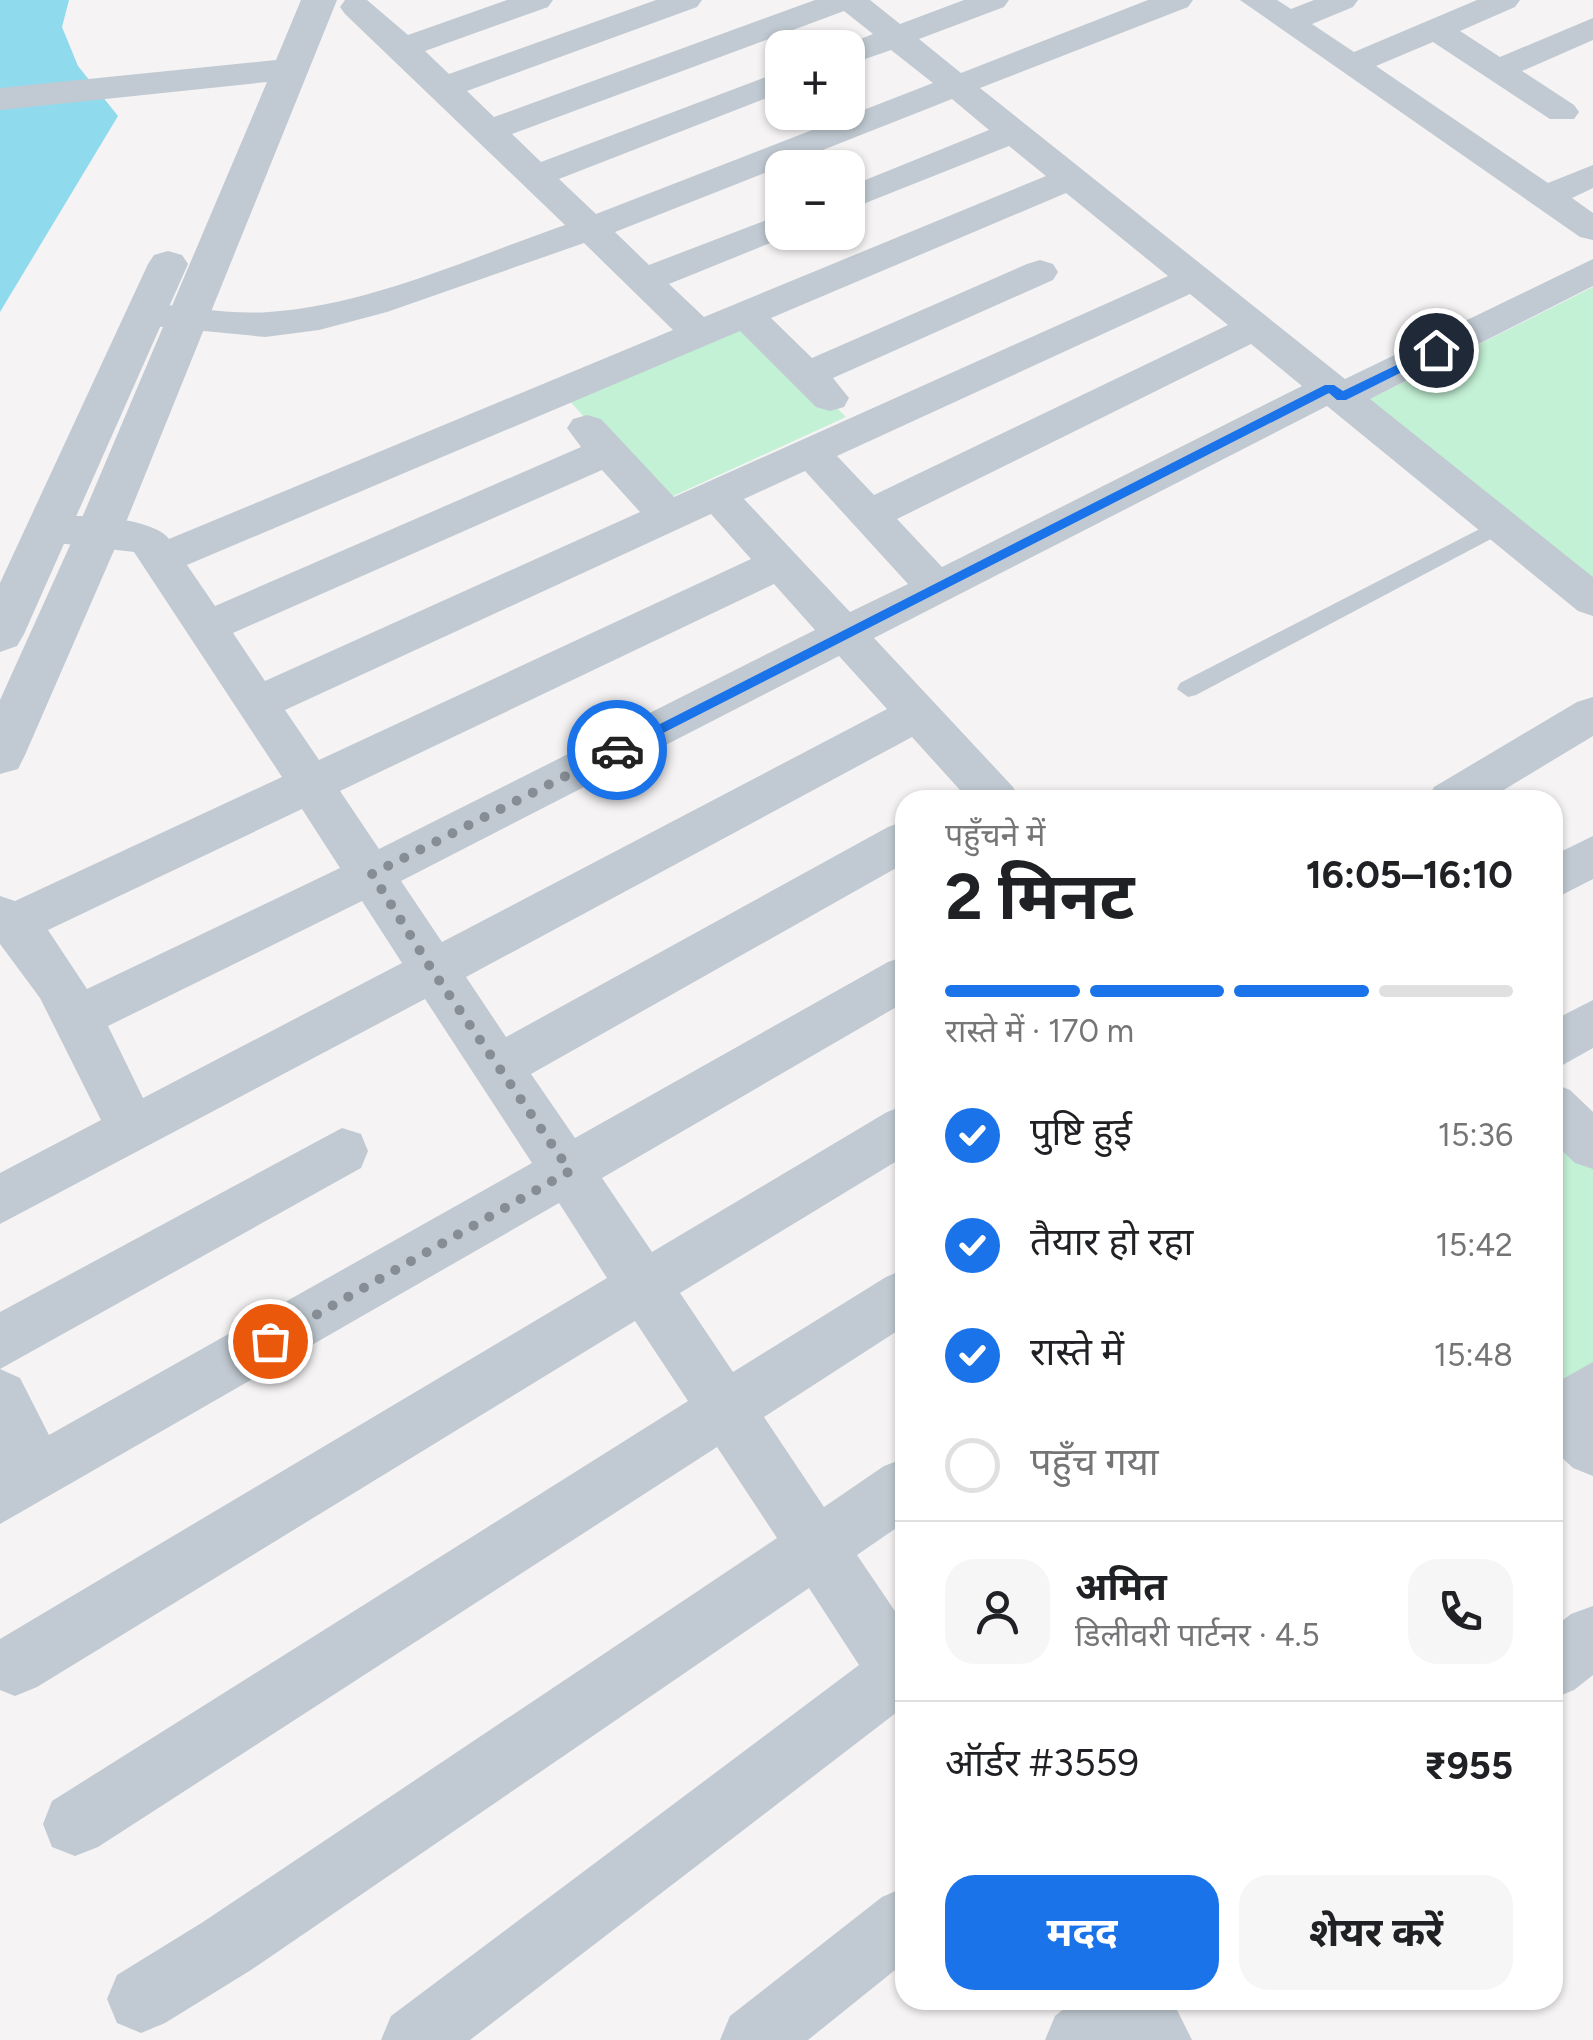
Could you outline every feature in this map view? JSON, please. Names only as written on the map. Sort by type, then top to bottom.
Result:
[{"type":"street","points":[[403,48],[537,0]]},
{"type":"street","points":[[443,88],[686,0]]},
{"type":"street","points":[[488,132],[848,0],[1593,600]]},
{"type":"street","points":[[865,49],[993,0]]},
{"type":"street","points":[[165,316],[265,324],[320,318],[429,286],[959,88],[1177,0]]},
{"type":"street","points":[[1256,0],[1593,229]]},
{"type":"street","points":[[1288,22],[1342,0]]},
{"type":"street","points":[[1351,65],[1504,0]]},
{"type":"street","points":[[0,634],[47,530],[165,316],[291,69],[341,8],[403,48],[699,334]]},
{"type":"street","points":[[1497,70],[1593,28]]},
{"type":"street","points":[[1435,30],[1497,70],[1578,105]]},
{"type":"street","points":[[0,100],[159,84],[257,55],[291,69]]},
{"type":"street","points":[[0,755],[100,532],[165,316],[257,55]]},
{"type":"street","points":[[534,176],[765,87]]},
{"type":"street","points":[[1478,151],[1578,105]]},
{"type":"street","points":[[865,192],[1013,132]]},
{"type":"street","points":[[1546,197],[1593,175]]},
{"type":"street","points":[[807,375],[1007,245],[1070,178]]},
{"type":"street","points":[[645,280],[765,232]]},
{"type":"street","points":[[161,559],[746,314],[1007,245]]},
{"type":"street","points":[[1007,245],[1099,321]]},
{"type":"street","points":[[76,1018],[372,874],[936,587],[1593,271]]},
{"type":"street","points":[[258,704],[1194,278]]},
{"type":"street","points":[[746,314],[862,429]]},
{"type":"street","points":[[869,516],[1255,327]]},
{"type":"street","points":[[556,394],[668,517]]},
{"type":"street","points":[[207,627],[608,452]]},
{"type":"street","points":[[810,452],[936,587]]},
{"type":"street","points":[[718,494],[919,713],[982,790]]},
{"type":"street","points":[[47,530],[136,536],[149,542],[895,1665]]},
{"type":"street","points":[[132,1130],[52,974],[7,920],[312,784],[780,563]]},
{"type":"street","points":[[0,1200],[919,713]]},
{"type":"street","points":[[1467,790],[1593,714]]},
{"type":"street","points":[[500,1066],[895,846]]},
{"type":"street","points":[[1563,874],[1593,856]]},
{"type":"street","points":[[0,1397],[18,1484],[895,983]]},
{"type":"street","points":[[1563,1041],[1593,1021]]},
{"type":"street","points":[[1563,1117],[1593,1146]]},
{"type":"street","points":[[15,1665],[895,1134]]},
{"type":"street","points":[[0,1342],[342,1151]]},
{"type":"street","points":[[74,1824],[895,1300]]},
{"type":"street","points":[[141,1999],[227,1946],[895,1494]]},
{"type":"street","points":[[1563,1659],[1593,1636]]},
{"type":"street","points":[[414,2040],[895,1681]]},
{"type":"street","points":[[754,2040],[895,1928]]},
{"type":"street","points":[[1079,2040],[1117,2010]]},
{"type":"street","points":[[1137,2010],[1158,2040]]},
{"type":"lane","points":[[1188,689],[1501,525]]},
{"type":"green space","points":[[1593,287],[1593,580],[1368,400]]},
{"type":"green space","points":[[750,321],[846,417],[660,502],[568,399]]},
{"type":"green space","points":[[1563,1133],[1593,1162],[1593,1364],[1563,1386]]},
{"type":"water","points":[[0,0],[69,0],[62,27],[78,66],[118,116],[0,312]]},
{"type":"way so far","points":[[270,1341],[570,1171],[432,970],[372,874],[617,750]]},
{"type":"route","points":[[617,750],[1330,388],[1342,397],[1436,350]]}]
